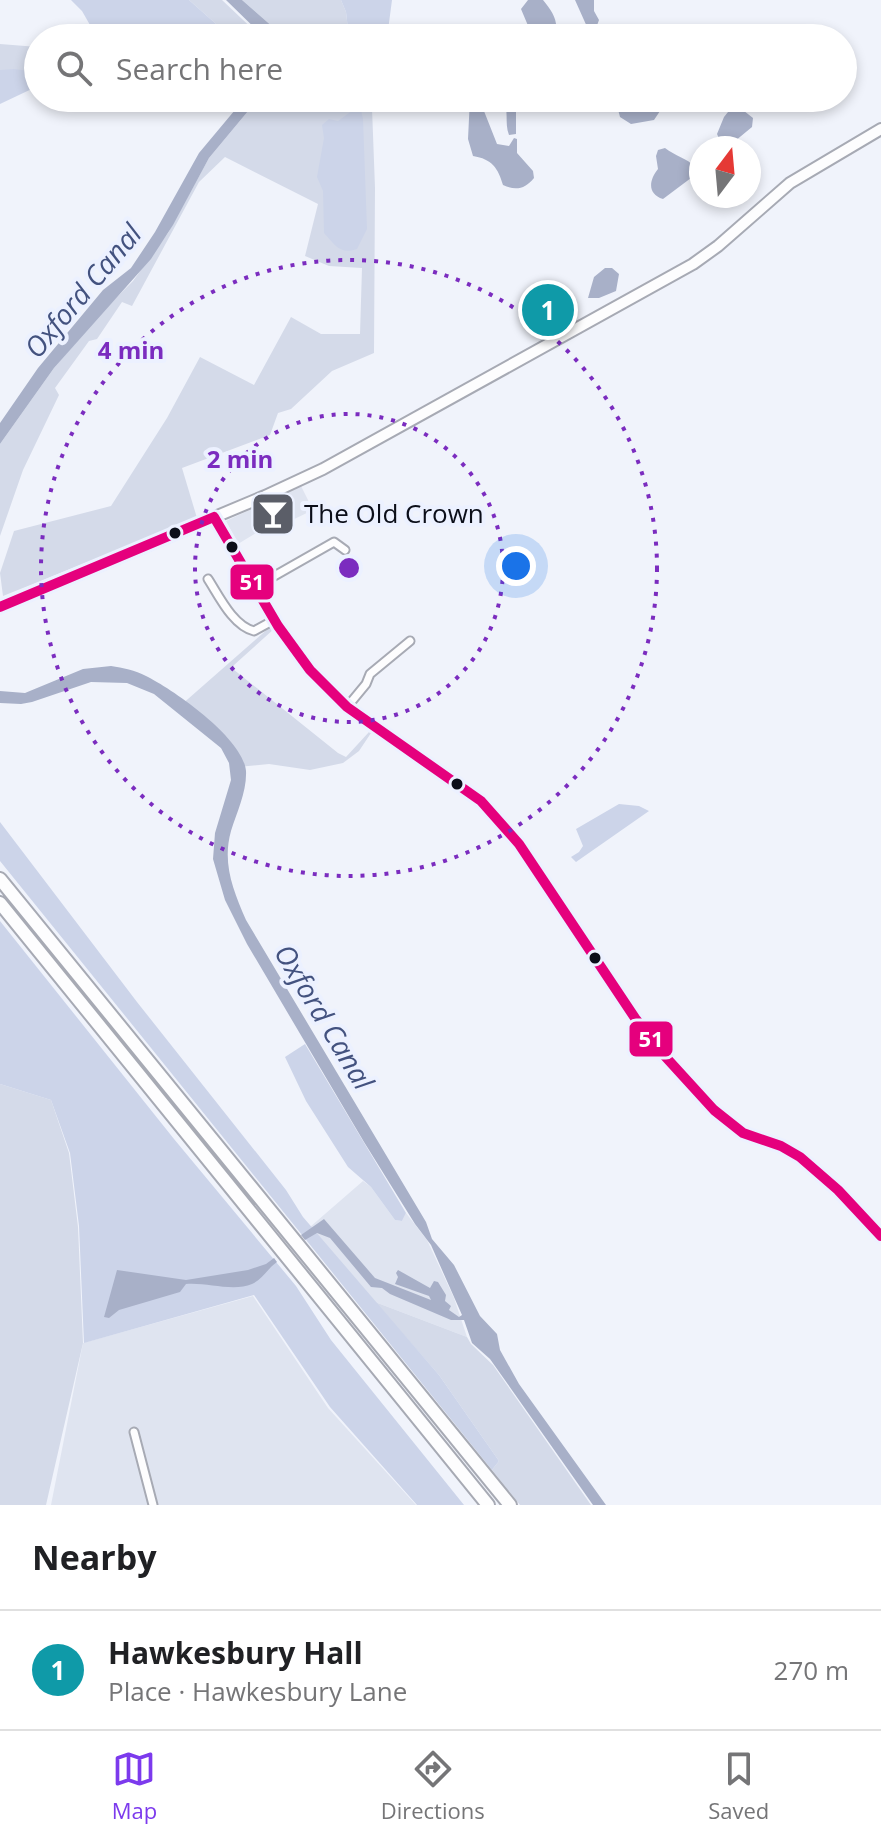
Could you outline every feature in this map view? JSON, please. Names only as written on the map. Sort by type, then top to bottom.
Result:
[{"type":"highway","points":[[0,879],[510,1505]]},
{"type":"highway","points":[[0,903],[488,1505]]},
{"type":"main road","points":[[0,607],[265,496],[323,469],[473,388],[693,264],[790,183],[881,129]]},
{"type":"street","points":[[214,517],[274,620],[315,676],[347,707],[481,801],[519,844],[644,1030],[714,1110],[743,1133],[781,1146],[800,1157],[838,1190],[881,1236]]},
{"type":"street","points":[[255,587],[334,542],[345,550]]},
{"type":"street","points":[[208,579],[225,606],[247,629],[254,631],[274,620]]},
{"type":"street","points":[[347,707],[366,684],[370,674],[409,644]]},
{"type":"street","points":[[134,1432],[153,1505]]},
{"type":"shaded area","points":[[71,0],[189,0],[216,24],[89,24]]},
{"type":"shaded area","points":[[189,0],[222,0],[247,24],[216,24]]},
{"type":"shaded area","points":[[226,0],[242,0],[269,24],[251,24]]},
{"type":"shaded area","points":[[242,0],[341,0],[347,24],[269,24]]},
{"type":"shaded area","points":[[341,0],[392,0],[389,24],[347,24]]},
{"type":"shaded area","points":[[528,0],[543,0],[556,24],[527,24],[521,9]]},
{"type":"shaded area","points":[[575,0],[594,0],[594,11],[599,20],[598,24],[586,24]]},
{"type":"shaded area","points":[[0,44],[24,46],[24,71],[0,70]]},
{"type":"shaded area","points":[[0,70],[24,70],[24,93],[0,104]]},
{"type":"shaded area","points":[[233,112],[247,112],[209,158],[151,259],[54,368],[0,444],[0,423],[38,368],[103,290],[131,268],[199,153]]},
{"type":"shaded area","points":[[247,112],[372,112],[374,353],[332,371],[291,409],[278,413],[270,435],[182,468],[197,518],[3,596],[0,573],[14,531],[111,506],[167,418],[200,357],[254,385],[291,317],[321,334],[360,334],[362,268],[329,266],[305,256],[318,204],[225,157],[199,182],[132,306],[122,302],[97,339],[89,341],[55,388],[59,395],[23,470],[0,536],[0,444],[54,368],[133,281],[168,233],[209,158]]},
{"type":"shaded area","points":[[350,112],[362,112],[367,229],[357,249],[346,251],[338,248],[324,233],[323,191],[317,177],[324,138],[322,125],[329,119],[338,121]]},
{"type":"shaded area","points":[[469,112],[484,112],[497,144],[509,146],[514,138],[517,139],[517,153],[533,171],[534,178],[520,188],[503,185],[493,165],[473,156],[468,139]]},
{"type":"shaded area","points":[[506,112],[516,112],[516,134],[509,135]]},
{"type":"shaded area","points":[[619,112],[659,112],[654,120],[631,124],[620,117]]},
{"type":"shaded area","points":[[728,112],[745,112],[753,118],[752,127],[741,136],[717,134]]},
{"type":"shaded area","points":[[665,148],[689,162],[689,180],[663,199],[654,194],[651,186],[658,169],[658,150]]},
{"type":"shaded area","points":[[605,268],[612,268],[619,274],[616,291],[599,298],[588,298],[594,277]]},
{"type":"shaded area","name":"The Old Crown","points":[[301,486],[313,510],[284,524],[281,518],[238,544],[226,521]]},
{"type":"shaded area","points":[[270,627],[275,628],[233,669],[346,757],[371,733],[359,751],[343,763],[310,770],[269,764],[238,767],[180,706]]},
{"type":"shaded area","points":[[111,666],[142,674],[173,692],[220,730],[242,758],[246,771],[245,786],[231,831],[228,865],[246,920],[426,1222],[432,1239],[454,1265],[480,1316],[497,1334],[500,1350],[519,1384],[606,1505],[593,1505],[490,1359],[472,1343],[464,1320],[451,1320],[382,1288],[371,1287],[330,1238],[317,1233],[305,1240],[301,1235],[324,1219],[375,1278],[431,1300],[429,1296],[395,1284],[396,1273],[398,1270],[430,1288],[434,1281],[438,1282],[446,1295],[445,1301],[451,1306],[449,1310],[459,1317],[462,1315],[431,1245],[364,1142],[247,944],[225,900],[213,859],[215,833],[231,780],[229,763],[221,748],[154,694],[127,683],[91,682],[32,702],[0,703],[0,691],[25,693],[83,669]]},
{"type":"shaded area","points":[[619,804],[639,806],[649,811],[576,862],[571,857],[583,846],[576,829]]},
{"type":"shaded area","points":[[0,822],[286,1190],[303,1217],[439,1375],[499,1461],[492,1470],[0,861]]},
{"type":"shaded area","points":[[0,921],[296,1286],[331,1340],[464,1505],[417,1505],[330,1407],[254,1295],[84,1343],[79,1226],[70,1153],[51,1100],[0,1084]]},
{"type":"shaded area","points":[[305,1044],[406,1213],[402,1221],[395,1220],[371,1187],[348,1167],[306,1101],[285,1057]]},
{"type":"shaded area","points":[[0,1084],[51,1100],[69,1153],[78,1227],[83,1343],[46,1505],[0,1505]]},
{"type":"shaded area","points":[[363,1181],[395,1220],[402,1221],[406,1213],[427,1240],[454,1298],[467,1337],[375,1302],[310,1227]]},
{"type":"shaded area","points":[[274,1258],[277,1262],[252,1284],[236,1287],[186,1284],[180,1292],[119,1310],[109,1318],[104,1317],[117,1270],[186,1280],[248,1270]]},
{"type":"shaded area","points":[[253,1296],[328,1408],[416,1505],[51,1505],[83,1343]]},
{"type":"shaded area","points":[[375,1302],[467,1337],[493,1365],[591,1505],[520,1505],[492,1470],[499,1461],[439,1375]]},
{"type":"transit line","name":"51","points":[[0,607],[214,517],[278,626],[310,670],[347,707],[481,801],[519,844],[635,1018],[714,1110],[743,1133],[781,1146],[800,1157],[838,1190],[881,1236]]},
{"type":"place","name":"Hawkesbury Hall","points":[[548,310]]},
{"type":"place","name":"The Old Crown","points":[[273,514]]},
{"type":"water label","name":"Oxford Canal","points":[[83,291]]},
{"type":"water label","name":"Oxford Canal","points":[[324,1017]]}]
